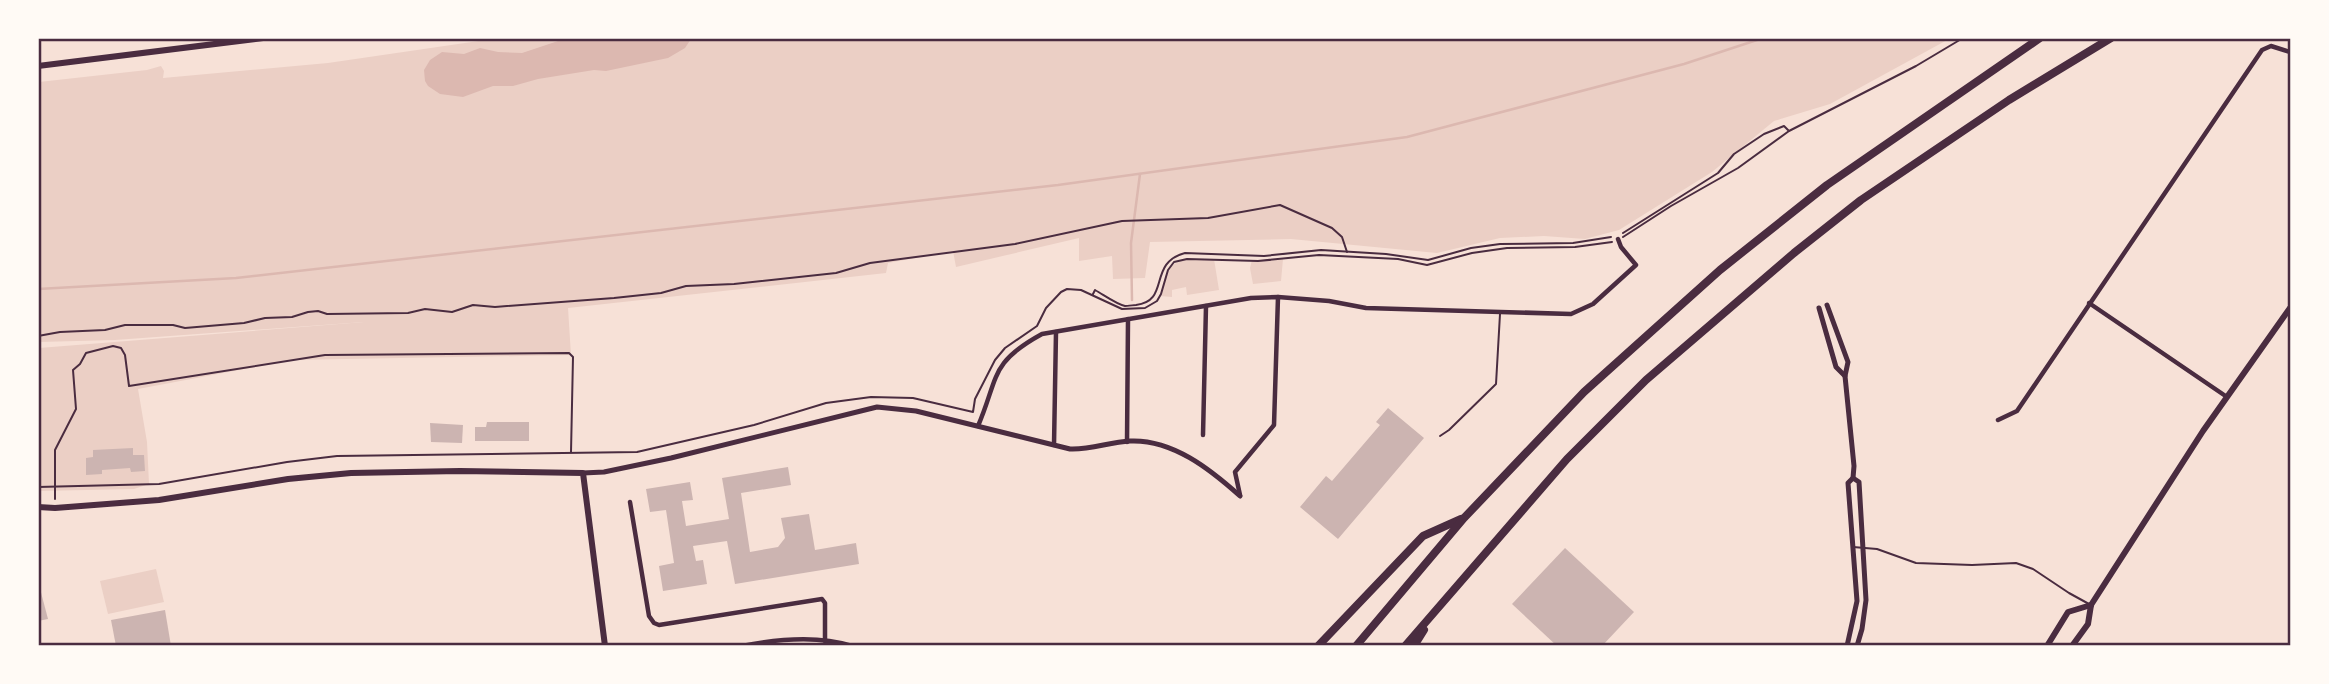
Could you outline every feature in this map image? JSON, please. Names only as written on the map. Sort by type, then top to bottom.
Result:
[{"type":"highway","points":[[1356,646],[1464,518],[1584,392],[1720,270],[1827,185],[2040,38]]},
{"type":"highway","points":[[1405,646],[1584,441],[1646,380],[1794,253],[1861,200],[2009,100],[2111,38]]},
{"type":"highway","points":[[1318,646],[1423,536],[1464,518]]},
{"type":"highway","points":[[1414,646],[1438,607]]},
{"type":"main road","points":[[38,66],[204,42],[263,38]]},
{"type":"main road","points":[[2072,646],[2088,624],[2091,604],[2203,431],[2291,308]]},
{"type":"main road","points":[[38,507],[159,500],[288,479],[340,474],[460,471],[583,473],[605,646]]},
{"type":"main road","points":[[2047,646],[2068,612],[2091,604]]},
{"type":"street","points":[[1998,420],[2017,411],[2262,50],[2271,46],[2291,52]]},
{"type":"street","points":[[978,426],[990,387],[1000,366],[1018,347],[1042,334],[1251,298],[1329,301],[1366,308],[1571,314],[1586,309],[1636,265],[1618,239]]},
{"type":"street","points":[[1240,496],[1235,472],[1274,425],[1278,297]]},
{"type":"street","points":[[2089,303],[2227,397]]},
{"type":"street","points":[[1827,305],[1848,362],[1845,376],[1853,478],[1848,483],[1857,601],[1847,646]]},
{"type":"street","points":[[1203,435],[1206,306]]},
{"type":"street","points":[[1819,308],[1836,367],[1845,376]]},
{"type":"street","points":[[1127,442],[1128,319]]},
{"type":"street","points":[[1054,445],[1056,331]]},
{"type":"street","points":[[583,473],[660,461],[877,407],[916,411],[1054,445],[1085,449],[1127,442],[1158,444],[1180,453],[1207,470],[1240,496]]},
{"type":"street","points":[[1853,478],[1859,482],[1866,600],[1857,646]]},
{"type":"street","points":[[630,502],[649,616],[654,623],[659,625],[822,599],[825,603],[825,640]]},
{"type":"street","points":[[743,646],[794,640],[825,640],[852,646]]},
{"type":"lane","points":[[1440,436],[1450,430],[1496,384],[1500,312]]},
{"type":"lane","points":[[1852,547],[1877,549],[1916,563],[2016,563],[2033,569],[2091,604]]},
{"type":"path","points":[[38,487],[159,484],[287,461],[337,456],[637,452],[666,447],[827,403],[871,397],[913,398],[974,412],[975,399],[995,360],[1005,348],[1037,326],[1046,308],[1060,292],[1074,288],[1122,309],[1145,308],[1157,301],[1168,270],[1174,262],[1187,259],[1258,261],[1319,255],[1398,259],[1427,265],[1472,253],[1507,248],[1598,245],[1630,234],[1671,206],[1738,168],[1789,131],[1916,66],[1963,38]]},
{"type":"path","points":[[1093,295],[1095,290],[1126,306],[1151,301],[1167,262],[1174,256],[1185,253],[1264,256],[1321,250],[1386,254],[1427,260],[1471,248],[1500,244],[1587,242],[1618,235],[1637,226],[1659,209],[1718,173],[1734,154],[1764,134],[1784,126],[1789,131]]},
{"type":"path","points":[[38,337],[60,332],[105,330],[125,325],[197,327],[292,317],[318,311],[327,314],[408,313],[425,310],[452,312],[473,305],[495,307],[614,298],[661,293],[686,286],[734,284],[836,273],[870,264],[1015,244],[1122,221],[1208,218],[1280,205],[1332,228],[1342,237],[1347,252]]},
{"type":"path","points":[[55,508],[55,450],[76,409],[73,370],[86,353],[113,346],[121,348],[125,355],[129,386],[324,355],[569,353],[573,357],[571,453]]},
{"type":"shaded area","points":[[499,38],[1949,39],[1830,104],[1774,121],[1712,172],[1619,230],[1585,239],[1544,236],[1500,238],[1437,253],[1291,239],[1150,242],[1145,278],[1113,279],[1112,256],[1079,261],[1079,238],[956,267],[953,251],[888,263],[886,273],[568,308],[571,355],[291,360],[138,389],[147,442],[149,484],[134,489],[39,491],[39,348],[364,322],[115,340],[39,342],[39,82],[147,70],[161,66],[164,71],[163,78],[328,63]]},
{"type":"shaded area","points":[[564,39],[691,39],[685,48],[668,58],[606,71],[594,70],[538,79],[513,86],[493,86],[463,97],[440,94],[425,81],[424,70],[430,60],[442,52],[464,54],[480,48],[522,53]]},
{"type":"shaded area","points":[[1187,259],[1214,259],[1219,290],[1187,295],[1186,287],[1172,290],[1172,297],[1160,296],[1170,268]]},
{"type":"shaded area","points":[[1283,259],[1281,281],[1253,284],[1250,268],[1252,260]]},
{"type":"shaded area","points":[[156,569],[164,602],[108,614],[100,581]]},
{"type":"building","points":[[1388,408],[1424,438],[1338,539],[1300,507],[1326,476],[1332,481],[1380,425],[1376,422]]},
{"type":"building","points":[[487,422],[529,422],[529,441],[475,441],[475,427],[486,427]]},
{"type":"building","points":[[430,423],[463,425],[462,443],[431,442]]},
{"type":"building","points":[[133,448],[133,455],[144,455],[145,471],[131,472],[130,468],[102,470],[102,474],[86,475],[86,458],[93,457],[93,450]]},
{"type":"building","points":[[788,467],[791,485],[741,493],[750,552],[778,547],[785,538],[781,518],[809,514],[815,550],[856,543],[859,564],[735,584],[727,541],[693,546],[696,561],[703,560],[707,584],[663,591],[659,566],[674,563],[666,510],[650,512],[646,489],[690,482],[693,500],[682,501],[686,526],[729,519],[722,478]]},
{"type":"building","points":[[1565,548],[1634,612],[1602,646],[1557,646],[1512,604]]},
{"type":"building","points":[[38,581],[48,619],[38,621]]},
{"type":"building","points":[[165,610],[171,646],[116,646],[111,620]]},
{"type":"waterway","points":[[38,289],[236,278],[1058,185],[1407,137],[1684,64],[1763,38]]},
{"type":"waterway","points":[[1132,300],[1131,243],[1140,174]]}]
